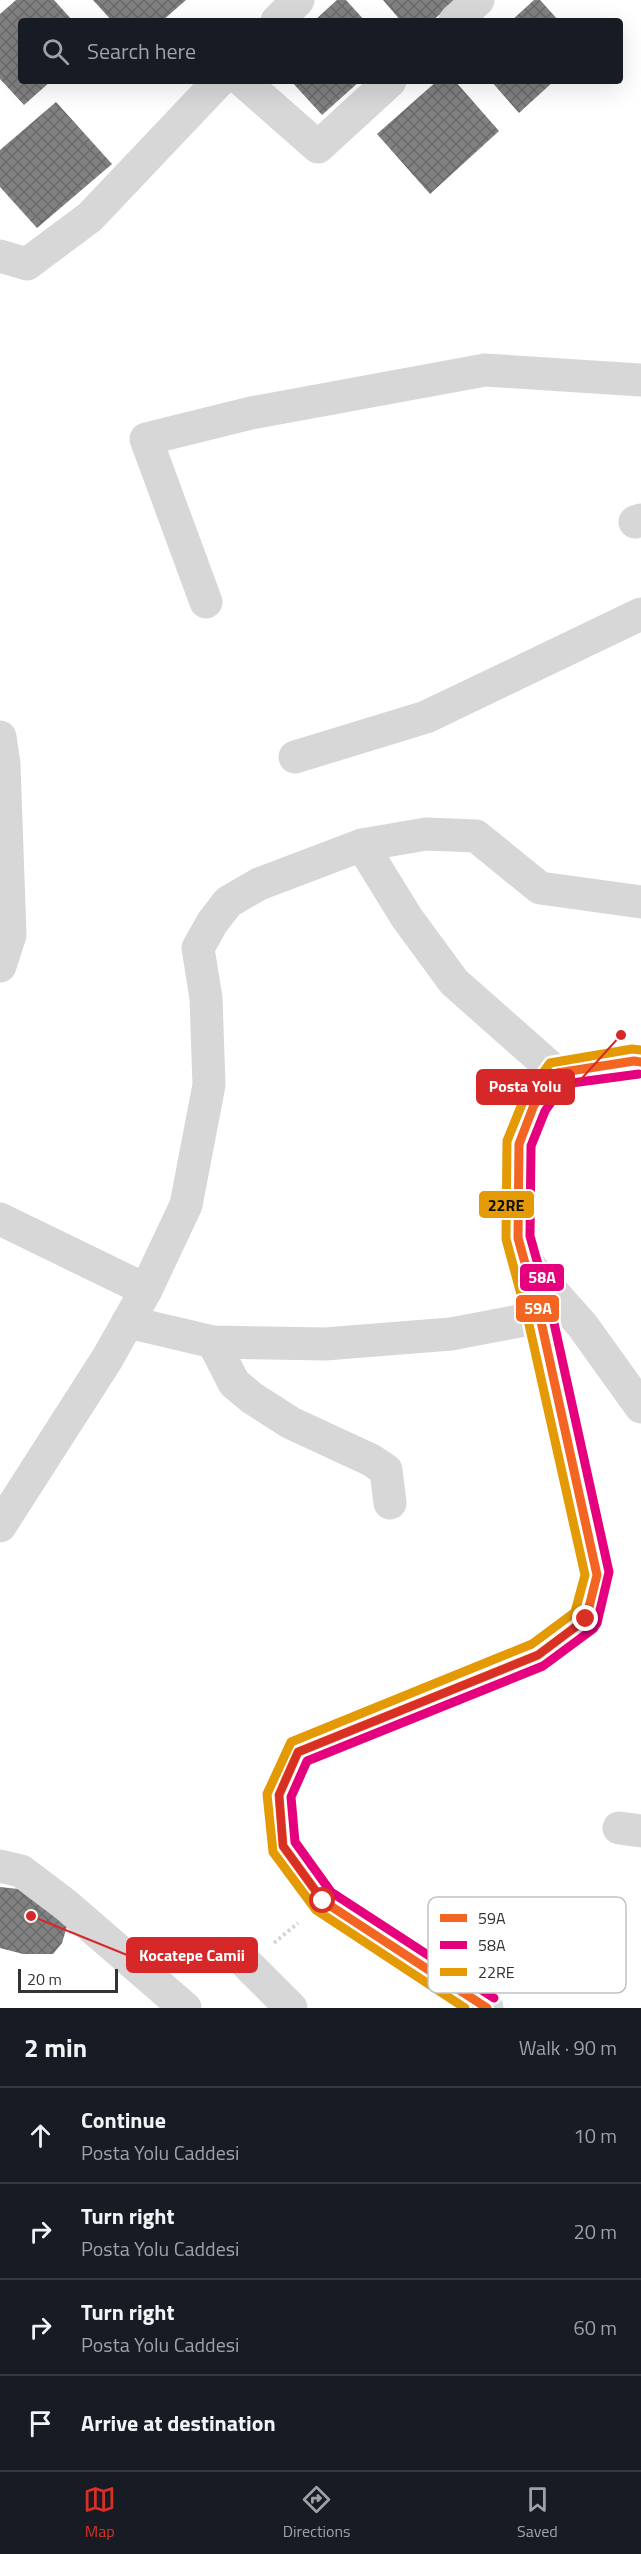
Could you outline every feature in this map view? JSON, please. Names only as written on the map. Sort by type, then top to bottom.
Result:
[{"type":"street","points":[[280,18],[298,0]]},
{"type":"street","points":[[459,18],[478,0]]},
{"type":"street","points":[[0,256],[27,264],[90,217],[216,84]]},
{"type":"street","points":[[246,84],[318,147],[387,84]]},
{"type":"street","points":[[206,602],[146,440],[252,413],[485,370],[641,380]]},
{"type":"street","points":[[295,757],[426,717],[641,614]]},
{"type":"street","points":[[0,737],[4,764],[10,935],[0,966]]},
{"type":"street","points":[[0,1526],[107,1359],[146,1290],[186,1205],[208,1085],[206,998],[198,948],[212,923],[228,902],[259,884],[362,845],[426,834],[476,836],[540,888],[641,902]]},
{"type":"street","points":[[362,845],[407,918],[454,982],[557,1073]]},
{"type":"street","points":[[428,1970],[323,1901],[283,1846],[279,1795],[298,1752],[538,1655],[586,1619],[597,1575],[540,1317],[518,1238],[519,1144],[534,1105],[557,1073],[634,1061],[641,1062]]},
{"type":"street","points":[[0,1219],[146,1290]]},
{"type":"street","points":[[524,1260],[582,1326],[641,1407]]},
{"type":"street","points":[[128,1322],[213,1342],[325,1344],[451,1334],[540,1317]]},
{"type":"street","points":[[213,1342],[234,1383],[252,1398],[291,1423],[371,1460],[386,1470],[390,1503]]},
{"type":"street","points":[[0,1866],[21,1870],[66,1905],[184,2008]]},
{"type":"street","points":[[248,1965],[291,2008]]},
{"type":"street","points":[[464,1993],[487,2008]]},
{"type":"path","points":[[248,1965],[323,1901]]},
{"type":"building","points":[[16,0],[54,0],[70,18],[18,18],[18,84],[48,84],[24,105],[0,79],[0,14]]},
{"type":"building","points":[[93,0],[186,0],[165,18],[109,18]]},
{"type":"building","points":[[337,0],[346,0],[362,18],[317,18]]},
{"type":"building","points":[[383,0],[457,0],[436,18],[398,18]]},
{"type":"building","points":[[534,0],[540,0],[556,18],[514,18]]},
{"type":"building","points":[[294,84],[357,84],[322,115]]},
{"type":"building","points":[[434,84],[458,84],[499,131],[430,194],[377,134]]},
{"type":"building","points":[[494,84],[551,84],[519,113]]},
{"type":"building","points":[[56,102],[112,164],[37,228],[0,187],[0,150]]},
{"type":"building","points":[[0,1887],[27,1890],[68,1923],[62,1943],[53,1954],[23,1954],[0,1948]]},
{"type":"transit line","name":"22RE","points":[[428,1984],[316,1910],[273,1852],[267,1794],[291,1742],[532,1644],[575,1612],[585,1575],[528,1320],[506,1239],[507,1141],[524,1099],[550,1063],[632,1049],[641,1050]]},
{"type":"transit line","name":"59A","points":[[428,1970],[323,1901],[283,1846],[279,1795],[298,1752],[538,1655],[586,1619],[597,1575],[540,1317],[518,1238],[519,1144],[534,1105],[557,1073],[634,1061],[641,1062]]},
{"type":"transit line","name":"58A","points":[[428,1955],[331,1892],[295,1842],[291,1797],[307,1761],[543,1666],[593,1629],[597,1623],[609,1572],[552,1314],[530,1236],[531,1146],[545,1111],[564,1084],[639,1074]]},
{"type":"transit line","name":"22RE","points":[[442,1993],[465,2008]]},
{"type":"transit line","name":"59A","points":[[464,1993],[487,2008]]},
{"type":"transit line","name":"58A","points":[[486,1993],[494,1998]]},
{"type":"place","name":"Posta Yolu","points":[[621,1035]]},
{"type":"place","name":"Kocatepe Camii","points":[[31,1916]]},
{"type":"route","points":[[323,1901],[283,1846],[279,1795],[298,1752],[538,1655],[586,1619]]}]
